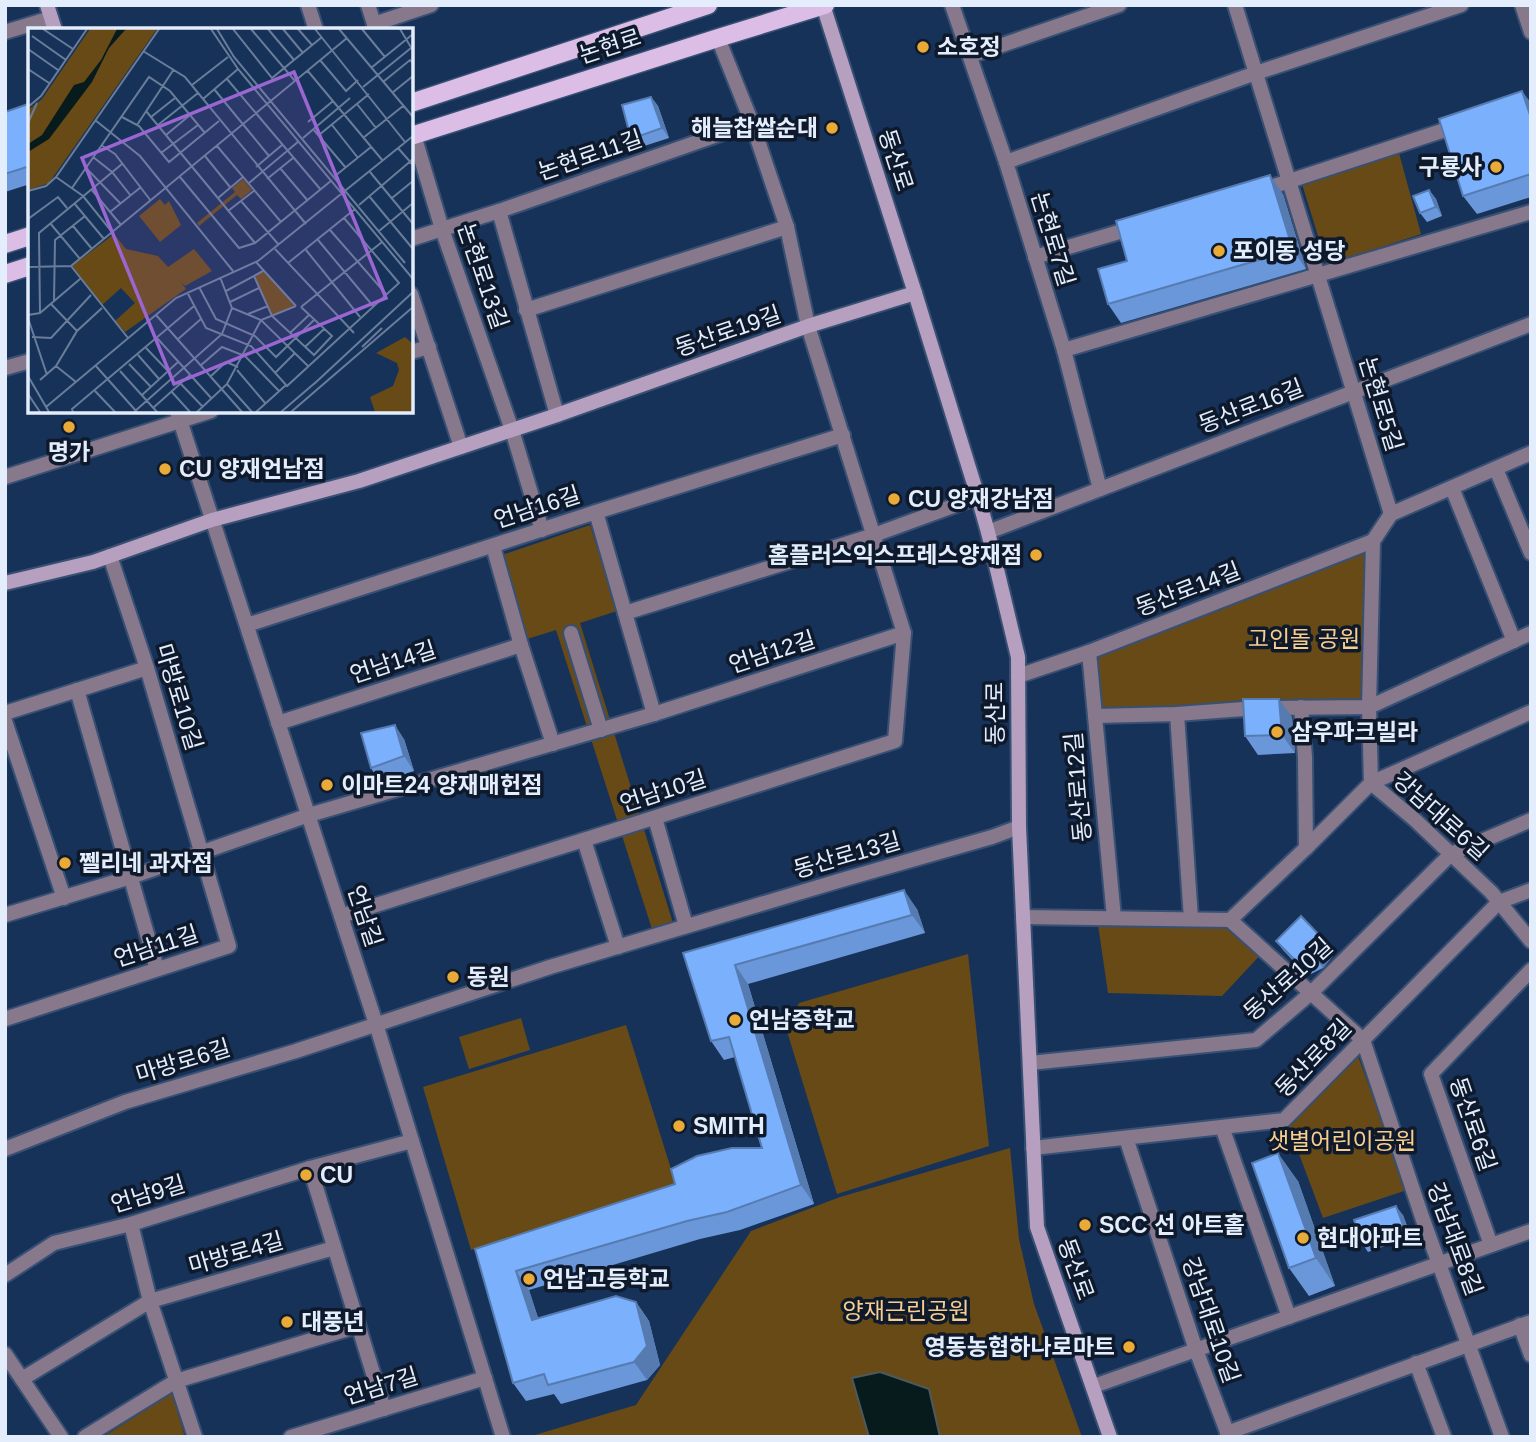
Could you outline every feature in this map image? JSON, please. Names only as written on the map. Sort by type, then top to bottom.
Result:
[{"type":"main road","name":"논현로","points":[[413,136],[823,5]]},
{"type":"main road","name":"논현로","points":[[413,102],[706,6]]},
{"type":"main road","points":[[5,244],[28,237]]},
{"type":"main road","points":[[5,274],[28,267]]},
{"type":"street","points":[[308,5],[315,28]]},
{"type":"street","points":[[368,5],[375,27],[428,6]]},
{"type":"street","name":"동산로","points":[[823,5],[978,497],[1017,657],[1019,827],[1037,1227],[1110,1437]]},
{"type":"street","name":"논현로7길","points":[[953,5],[1006,162],[1064,350],[1101,489]]},
{"type":"street","points":[[970,56],[1119,5]]},
{"type":"street","name":"논현로5길","points":[[1235,5],[1391,514]]},
{"type":"street","points":[[1006,162],[1256,73],[1461,5]]},
{"type":"street","points":[[1522,5],[1531,33]]},
{"type":"street","points":[[5,32],[51,18]]},
{"type":"street","points":[[718,38],[752,123],[787,227],[808,326],[904,633]]},
{"type":"street","points":[[1249,194],[1467,122]]},
{"type":"street","name":"논현로11길","points":[[413,238],[752,123]]},
{"type":"street","name":"논현로13길","points":[[413,139],[512,430]]},
{"type":"street","points":[[499,211],[557,415]]},
{"type":"street","points":[[1064,350],[1531,212]]},
{"type":"street","points":[[1035,257],[1155,222]]},
{"type":"street","points":[[526,310],[787,227]]},
{"type":"street","name":"동산로19길","points":[[212,520],[359,481],[557,415],[808,326],[915,293]]},
{"type":"street","points":[[413,300],[461,447]]},
{"type":"street","name":"동산로16길","points":[[988,532],[1531,324]]},
{"type":"street","points":[[413,351],[429,347]]},
{"type":"street","points":[[5,368],[28,361]]},
{"type":"street","points":[[5,477],[179,416],[198,413]]},
{"type":"street","name":"언남길","points":[[179,416],[376,1024],[503,1437]]},
{"type":"street","points":[[512,430],[542,530]]},
{"type":"street","name":"언남16길","points":[[247,625],[843,435]]},
{"type":"street","points":[[1373,541],[1391,514],[1531,453]]},
{"type":"street","points":[[1496,469],[1531,553]]},
{"type":"street","points":[[1452,488],[1514,641]]},
{"type":"street","points":[[625,614],[874,535],[978,497]]},
{"type":"street","points":[[596,512],[654,714]]},
{"type":"street","points":[[5,583],[93,562],[212,520]]},
{"type":"street","name":"동산로14길","points":[[1018,676],[1089,652],[1373,541]]},
{"type":"street","name":"강남대로6길","points":[[1373,541],[1369,707],[1371,783],[1451,854],[1499,902],[1531,941]]},
{"type":"street","points":[[493,546],[521,646],[553,744]]},
{"type":"street","name":"마방로10길","points":[[110,556],[147,668],[201,853]]},
{"type":"street","points":[[571,633],[601,730]]},
{"type":"street","name":"언남12길","points":[[309,815],[654,714],[904,633]]},
{"type":"street","name":"언남10길","points":[[341,916],[895,741],[904,633]]},
{"type":"street","points":[[1095,716],[1257,708],[1369,707],[1531,633]]},
{"type":"street","name":"언남14길","points":[[278,723],[521,646]]},
{"type":"street","name":"동산로12길","points":[[1089,652],[1114,918]]},
{"type":"street","points":[[5,713],[147,668]]},
{"type":"street","points":[[77,690],[158,969]]},
{"type":"street","points":[[1301,707],[1305,757],[1306,848]]},
{"type":"street","points":[[1023,917],[1230,919],[1371,783],[1531,712]]},
{"type":"street","points":[[1177,714],[1191,919]]},
{"type":"street","points":[[5,720],[64,898]]},
{"type":"street","points":[[5,915],[131,877],[309,815]]},
{"type":"street","points":[[655,818],[686,926]]},
{"type":"street","name":"동산로10길","points":[[1030,1063],[1256,1040],[1311,993],[1451,854],[1531,820]]},
{"type":"street","name":"동산로13길","points":[[376,1024],[686,926],[1019,827]]},
{"type":"street","points":[[584,840],[618,947]]},
{"type":"street","name":"언남11길","points":[[5,1019],[229,946],[201,853]]},
{"type":"street","name":"동산로8길","points":[[1033,1148],[1284,1121],[1499,902],[1531,890]]},
{"type":"street","name":"강남대로8길","points":[[1230,919],[1363,1040],[1502,1437]]},
{"type":"street","name":"동산로6길","points":[[1491,1245],[1431,1074],[1531,971]]},
{"type":"street","name":"마방로6길","points":[[5,1149],[125,1102],[376,1024]]},
{"type":"street","points":[[1222,1127],[1289,1317]]},
{"type":"street","name":"강남대로10길","points":[[1126,1138],[1196,1350],[1228,1435]]},
{"type":"street","name":"언남9길","points":[[5,1275],[54,1242],[131,1224],[310,1168],[412,1141]]},
{"type":"street","points":[[310,1168],[384,1409]]},
{"type":"street","points":[[131,1224],[150,1301],[195,1437]]},
{"type":"street","points":[[1094,1386],[1531,1231]]},
{"type":"street","name":"마방로4길","points":[[150,1301],[334,1248]]},
{"type":"street","points":[[22,1379],[150,1301]]},
{"type":"street","points":[[1228,1435],[1525,1324],[1531,1355]]},
{"type":"street","points":[[85,1437],[176,1381],[358,1326]]},
{"type":"street","points":[[5,1354],[61,1437]]},
{"type":"street","points":[[1416,1363],[1444,1437]]},
{"type":"street","name":"언남7길","points":[[291,1437],[485,1378]]},
{"type":"green space","points":[[1399,153],[1421,234],[1327,265],[1302,184]]},
{"type":"green space","points":[[590,525],[617,611],[580,623],[673,923],[652,929],[556,630],[527,639],[502,555]]},
{"type":"green space","name":"고인돌 공원","points":[[1373,541],[1369,707],[1095,716],[1089,652]]},
{"type":"green space","points":[[1097,918],[1230,920],[1264,951],[1222,996],[1108,993]]},
{"type":"green space","points":[[968,954],[989,1146],[837,1194],[786,1028],[799,1003]]},
{"type":"green space","points":[[521,1018],[530,1050],[469,1069],[459,1037]]},
{"type":"green space","points":[[626,1025],[676,1185],[471,1250],[423,1087]]},
{"type":"green space","name":"샛별어린이공원","points":[[1358,1056],[1407,1190],[1323,1218],[1289,1127]]},
{"type":"green space","name":"양재근린공원","points":[[1010,1148],[1019,1239],[1034,1304],[1082,1437],[528,1437],[636,1405],[751,1231],[840,1197]]},
{"type":"green space","points":[[172,1393],[185,1437],[103,1437]]},
{"type":"shaded area","points":[[880,1372],[929,1389],[940,1437],[869,1437],[852,1378]]},
{"type":"building","name":"구룡사","points":[[1522,91],[1531,118],[1531,174],[1463,196],[1439,119]]},
{"type":"building","points":[[651,97],[662,128],[631,139],[622,105]]},
{"type":"building","points":[[28,104],[28,167],[5,174],[5,112]]},
{"type":"building","name":"포이동 성당","points":[[1270,175],[1293,250],[1108,304],[1098,269],[1127,261],[1116,221]]},
{"type":"building","points":[[1429,190],[1436,207],[1420,213],[1413,196]]},
{"type":"building","points":[[1243,699],[1279,699],[1282,735],[1245,736]]},
{"type":"building","points":[[395,725],[404,756],[371,768],[361,733]]},
{"type":"building","points":[[904,890],[912,915],[735,965],[801,1185],[727,1212],[687,1221],[516,1271],[532,1320],[616,1296],[636,1302],[647,1346],[634,1362],[548,1385],[544,1374],[513,1383],[475,1249],[675,1184],[671,1169],[697,1156],[732,1148],[762,1148],[729,1037],[711,1041],[683,953]]},
{"type":"building","points":[[1301,916],[1323,939],[1326,947],[1316,958],[1305,964],[1296,961],[1276,941]]},
{"type":"building","points":[[1278,1153],[1316,1258],[1289,1268],[1252,1163]]},
{"type":"building","points":[[1396,1206],[1404,1228],[1362,1243],[1354,1220]]},
{"type":"place","name":"소호정","points":[[923,47]]},
{"type":"place","name":"해늘찹쌀순대","points":[[832,128]]},
{"type":"place","name":"구룡사","points":[[1496,167]]},
{"type":"place","name":"포이동 성당","points":[[1219,251]]},
{"type":"place","name":"명가","points":[[69,427]]},
{"type":"place","name":"CU 양재언남점","points":[[165,469]]},
{"type":"place","name":"CU 양재강남점","points":[[894,499]]},
{"type":"place","name":"홈플러스익스프레스양재점","points":[[1036,555]]},
{"type":"place","name":"삼우파크빌라","points":[[1277,732]]},
{"type":"place","name":"이마트24 양재매헌점","points":[[327,785]]},
{"type":"place","name":"쩰리네 과자점","points":[[65,863]]},
{"type":"place","name":"동원","points":[[453,977]]},
{"type":"place","name":"언남중학교","points":[[735,1020]]},
{"type":"place","name":"SMITH","points":[[679,1126]]},
{"type":"place","name":"CU","points":[[306,1175]]},
{"type":"place","name":"SCC 선 아트홀","points":[[1085,1225]]},
{"type":"place","name":"현대아파트","points":[[1303,1238]]},
{"type":"place","name":"언남고등학교","points":[[529,1279]]},
{"type":"place","name":"대풍년","points":[[287,1322]]},
{"type":"place","name":"영동농협하나로마트","points":[[1129,1347]]}]
